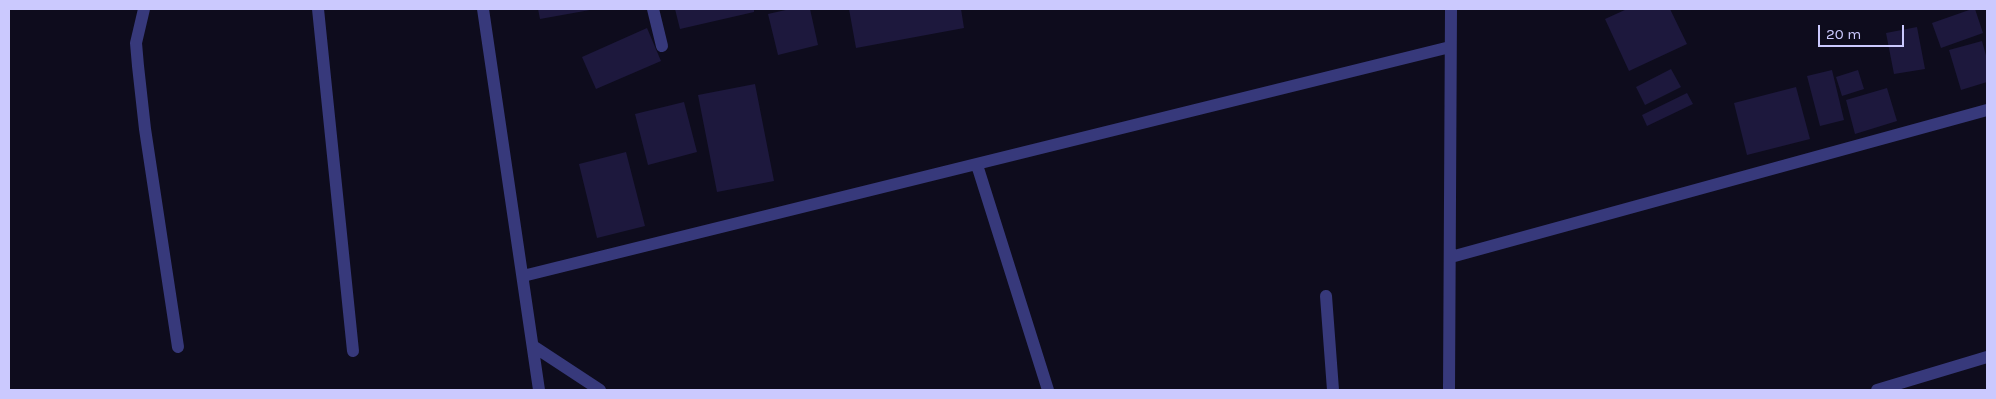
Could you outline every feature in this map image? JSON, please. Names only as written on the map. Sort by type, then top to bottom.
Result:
[{"type":"street","points":[[144,9],[136,43],[138,66],[145,129],[178,347]]},
{"type":"street","points":[[318,9],[353,351]]},
{"type":"street","points":[[483,9],[539,390]]},
{"type":"street","points":[[652,9],[662,46]]},
{"type":"street","points":[[1449,390],[1451,9]]},
{"type":"street","points":[[523,276],[1450,47]]},
{"type":"street","points":[[1451,258],[1987,110]]},
{"type":"street","points":[[977,165],[1048,390]]},
{"type":"street","points":[[1326,296],[1333,390]]},
{"type":"street","points":[[533,346],[600,390]]},
{"type":"street","points":[[1885,389],[1987,358]]},
{"type":"building","points":[[538,9],[590,9],[590,10],[540,19]]},
{"type":"building","points":[[675,9],[754,9],[754,12],[680,29]]},
{"type":"building","points":[[790,9],[810,9],[818,45],[778,55],[768,14]]},
{"type":"building","points":[[849,9],[961,9],[964,28],[856,48]]},
{"type":"building","points":[[1627,9],[1670,9],[1687,44],[1629,71],[1605,19]]},
{"type":"building","points":[[1975,9],[1983,33],[1941,48],[1932,23]]},
{"type":"building","points":[[1917,27],[1925,69],[1894,74],[1886,33]]},
{"type":"building","points":[[647,28],[661,61],[596,89],[582,57]]},
{"type":"building","points":[[1982,41],[1987,59],[1987,82],[1961,90],[1949,50]]},
{"type":"building","points":[[1671,69],[1681,87],[1645,105],[1636,87]]},
{"type":"building","points":[[1832,70],[1844,120],[1820,126],[1807,76]]},
{"type":"building","points":[[1858,70],[1864,89],[1842,96],[1836,77]]},
{"type":"building","points":[[755,84],[774,181],[717,192],[698,95]]},
{"type":"building","points":[[1796,87],[1810,139],[1747,155],[1734,103]]},
{"type":"building","points":[[1887,88],[1897,121],[1855,134],[1846,100]]},
{"type":"building","points":[[1687,93],[1693,104],[1647,126],[1642,115]]},
{"type":"building","points":[[684,102],[697,152],[648,165],[635,114]]},
{"type":"building","points":[[626,152],[645,226],[597,238],[579,164]]}]
